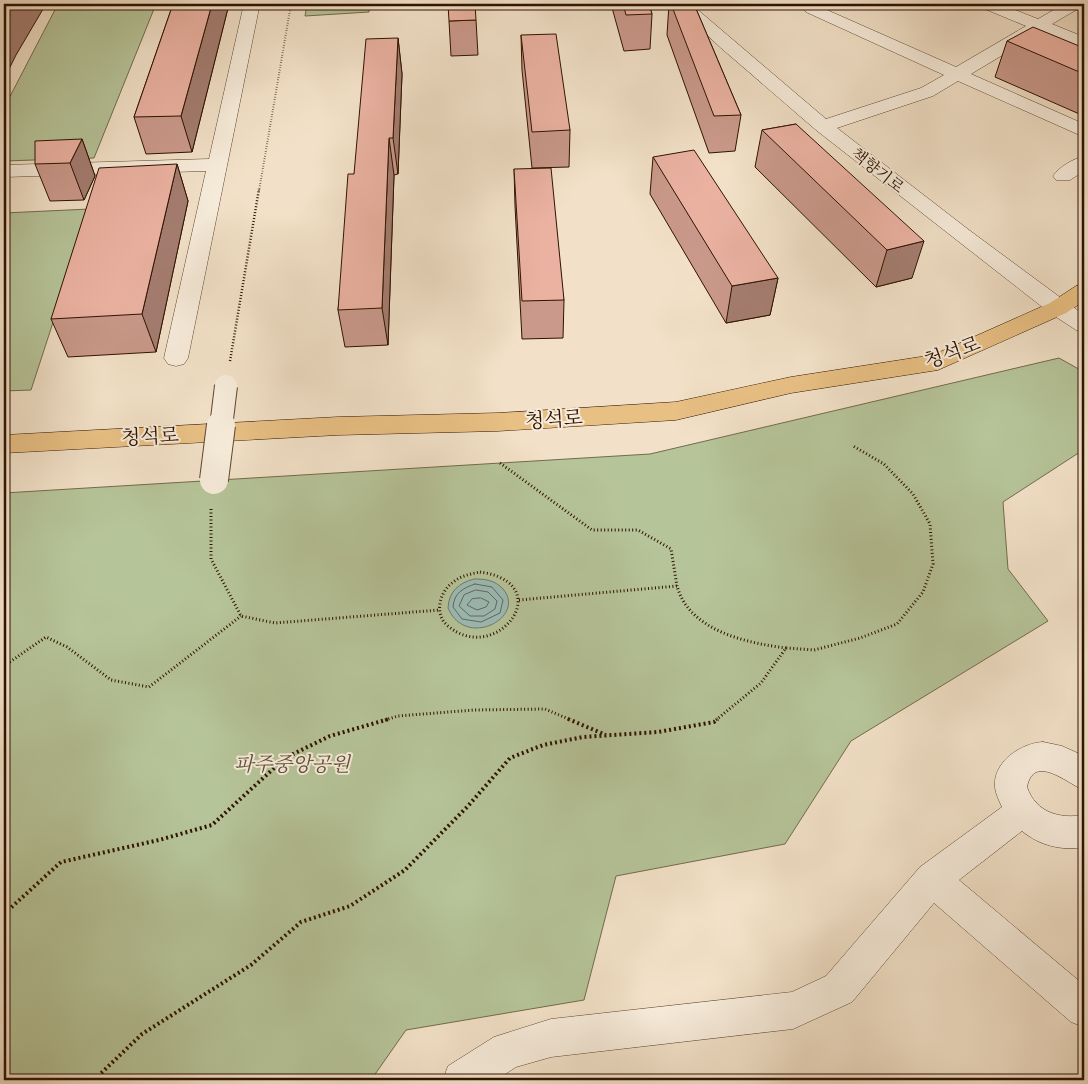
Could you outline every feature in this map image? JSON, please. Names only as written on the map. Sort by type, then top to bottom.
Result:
[{"type":"main road","name":"청석로","points":[[4,444],[338,426],[498,422],[676,411],[791,385],[938,362],[1058,308],[1084,291]]},
{"type":"street","name":"책향기로","points":[[682,4],[746,64],[823,126],[1058,308],[1084,325]]},
{"type":"street","points":[[986,4],[1084,43]]},
{"type":"street","points":[[823,126],[927,92],[1041,26],[1070,7],[1082,4]]},
{"type":"street","points":[[176,358],[251,8]]},
{"type":"street","points":[[812,9],[1084,131]]},
{"type":"street","points":[[1063,176],[1084,162]]},
{"type":"street","points":[[4,171],[217,165]]},
{"type":"street","points":[[214,480],[226,386]]},
{"type":"street","points":[[1084,774],[1056,759],[1042,757],[1030,759],[1020,765],[1014,774],[1012,786],[1015,799],[1034,822],[1047,830],[1062,834],[1076,834],[1084,831]]},
{"type":"street","points":[[462,1080],[507,1050],[551,1038],[793,1010],[839,989],[932,879],[1023,811]]},
{"type":"street","points":[[932,879],[1084,1009]]},
{"type":"path","points":[[226,386],[291,4]]},
{"type":"path","points":[[500,463],[592,530],[638,530],[670,549],[680,600],[711,629],[738,641],[814,650],[860,638],[897,624],[923,592],[933,564],[930,524],[913,494],[884,464],[853,446]]},
{"type":"path","points":[[214,480],[210,520],[211,559],[241,616]]},
{"type":"path","points":[[469,573],[491,573],[502,577],[516,591],[519,600],[519,610],[515,620],[506,628],[484,637],[460,634],[443,620],[439,610],[439,600],[443,592],[458,577],[469,573]]},
{"type":"path","points":[[519,600],[677,586]]},
{"type":"path","points":[[4,666],[46,637],[67,647],[111,680],[149,687],[241,616],[275,622],[439,610]]},
{"type":"path","points":[[94,1080],[142,1034],[251,965],[301,922],[350,906],[406,870],[468,806],[510,758],[542,746],[583,737],[658,732],[714,722],[761,683],[786,648]]},
{"type":"path","points":[[4,914],[61,862],[159,840],[212,825],[285,758],[330,736],[390,719],[474,710],[545,709],[606,736]]},
{"type":"green space","points":[[58,4],[156,4],[94,158],[4,161],[4,108]]},
{"type":"green space","points":[[307,4],[370,4],[369,12],[305,16]]},
{"type":"green space","points":[[90,209],[31,390],[4,391],[4,213]]},
{"type":"green space","name":"파주중앙공원","points":[[1059,358],[1084,372],[1084,442],[1080,452],[1003,502],[1008,569],[1048,621],[851,741],[785,844],[616,876],[584,1000],[406,1030],[371,1080],[4,1080],[4,493],[650,454]]},
{"type":"water","points":[[474,579],[486,580],[497,584],[503,589],[508,600],[507,610],[501,618],[491,625],[480,628],[468,627],[457,620],[448,608],[450,597],[459,585]]},
{"type":"building","points":[[4,4],[12,4],[4,18]]},
{"type":"building","points":[[173,4],[212,4],[181,116],[134,117]]},
{"type":"building","points":[[448,4],[475,4],[476,20],[449,21]]},
{"type":"building","points":[[623,4],[649,4],[652,14],[626,15]]},
{"type":"building","points":[[671,4],[694,4],[741,115],[714,116]]},
{"type":"building","points":[[1033,27],[1084,48],[1084,74],[1007,41]]},
{"type":"building","points":[[556,34],[570,130],[532,132],[521,35]]},
{"type":"building","points":[[398,38],[393,138],[389,138],[382,308],[338,310],[348,174],[354,174],[366,39]]},
{"type":"building","points":[[796,124],[924,241],[887,250],[762,130]]},
{"type":"building","points":[[82,139],[70,163],[35,164],[35,141]]},
{"type":"building","points":[[694,150],[778,278],[732,286],[653,157]]},
{"type":"building","points":[[177,164],[142,314],[51,319],[99,168]]},
{"type":"building","points":[[551,168],[564,300],[522,301],[514,169]]}]
